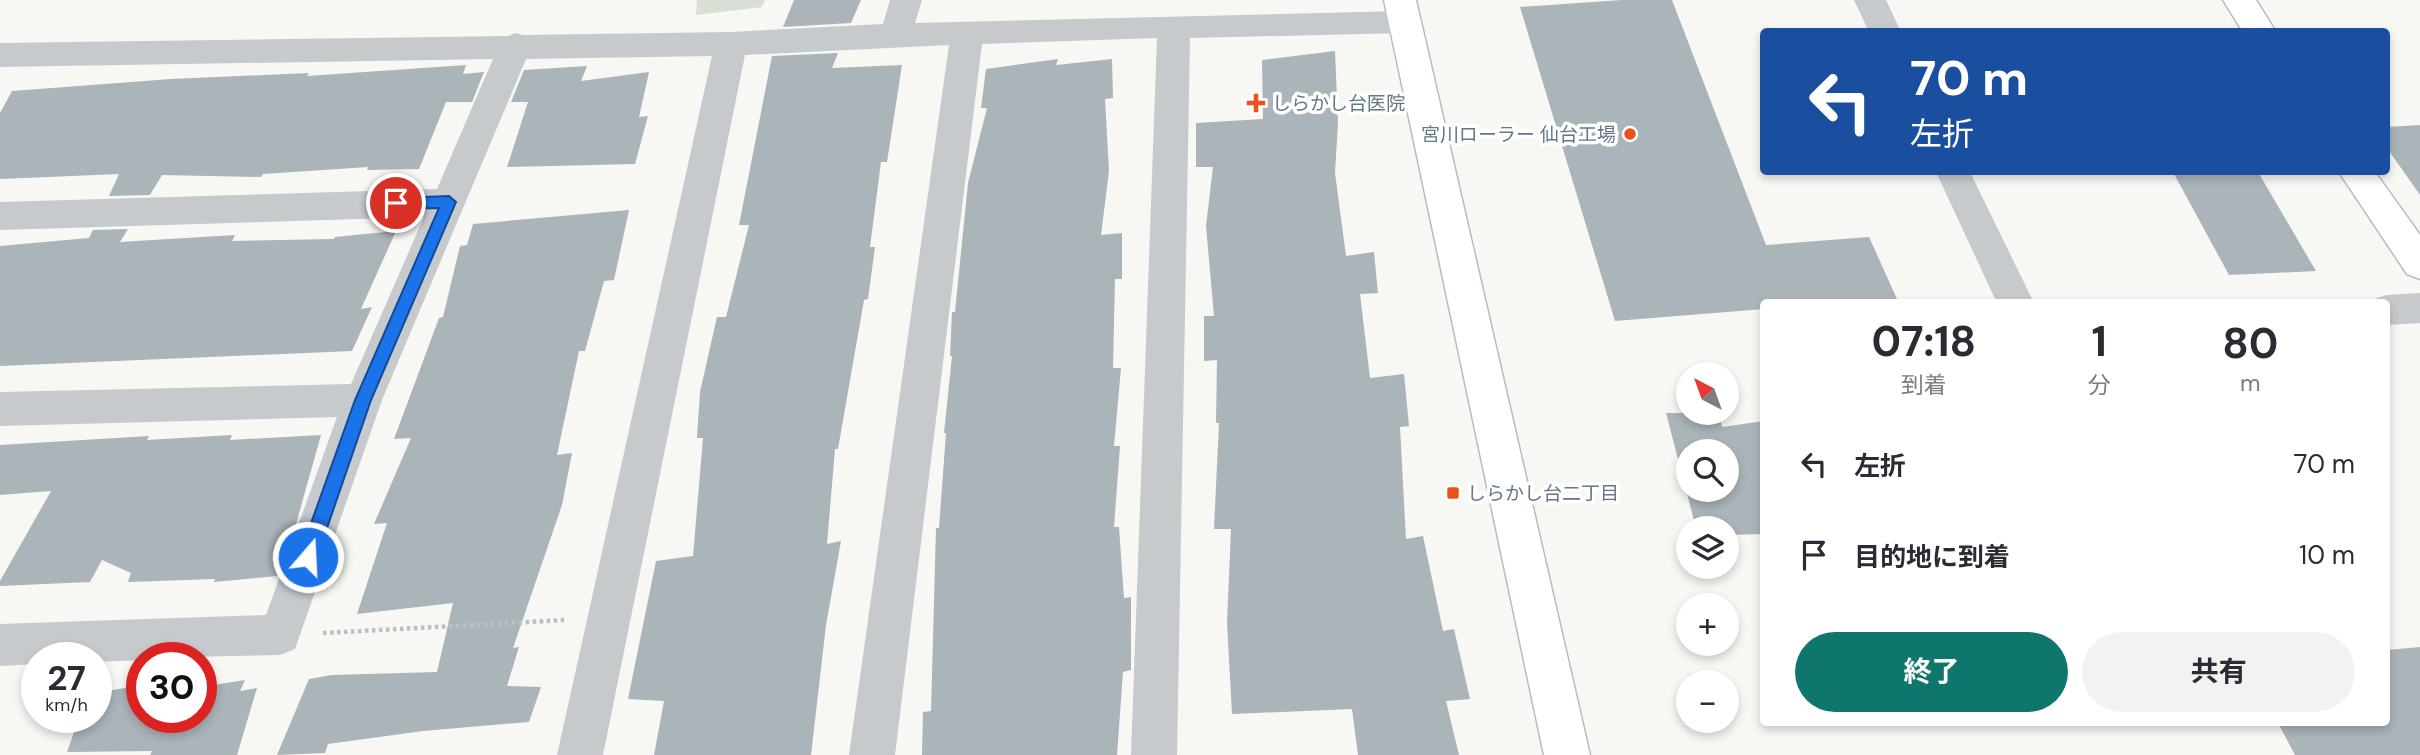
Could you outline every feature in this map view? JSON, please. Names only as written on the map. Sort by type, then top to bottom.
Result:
[{"type":"street","points":[[896,34],[906,0]]},
{"type":"street","points":[[1870,0],[1883,28]]},
{"type":"street","points":[[2239,0],[2257,28]]},
{"type":"street","points":[[0,55],[516,45],[730,44],[896,34],[968,34],[1135,13],[1174,26],[1402,11],[1567,755]]},
{"type":"street","points":[[1154,755],[1174,26]]},
{"type":"street","points":[[872,755],[968,34]]},
{"type":"street","points":[[580,755],[730,44]]},
{"type":"street","points":[[0,645],[280,635],[363,400],[516,45]]},
{"type":"street","points":[[1954,175],[2014,299]]},
{"type":"street","points":[[2358,175],[2420,264]]},
{"type":"street","points":[[0,216],[449,202]]},
{"type":"street","points":[[2390,310],[2420,308]]},
{"type":"street","points":[[0,409],[363,400]]},
{"type":"path","points":[[280,635],[609,618]]},
{"type":"shaded area","points":[[697,0],[765,0],[762,7],[696,15]]},
{"type":"building","points":[[794,0],[861,0],[851,23],[783,27]]},
{"type":"building","points":[[1622,0],[1672,0],[1766,245],[1869,237],[1897,299],[1760,299],[1760,309],[1615,321],[1520,7]]},
{"type":"building","points":[[1335,51],[1338,122],[1335,173],[1346,256],[1374,252],[1378,293],[1360,294],[1370,378],[1404,374],[1409,426],[1400,427],[1406,539],[1423,536],[1443,631],[1454,629],[1470,699],[1446,701],[1459,755],[1358,755],[1352,709],[1232,714],[1227,623],[1231,529],[1214,529],[1219,423],[1216,423],[1217,360],[1204,361],[1204,316],[1214,316],[1206,226],[1213,167],[1196,167],[1196,123],[1263,119],[1262,60]]},
{"type":"building","points":[[838,53],[832,68],[902,65],[887,162],[881,162],[870,247],[875,247],[868,299],[864,300],[838,449],[835,449],[827,544],[841,541],[826,625],[811,755],[654,755],[664,701],[628,699],[656,561],[693,556],[703,438],[697,438],[700,392],[717,317],[726,317],[749,225],[739,225],[772,56]]},
{"type":"building","points":[[1058,59],[1056,65],[1112,59],[1113,98],[1105,99],[1109,171],[1101,235],[1122,233],[1122,279],[1115,279],[1113,368],[1121,368],[1114,446],[1120,446],[1114,527],[1119,527],[1124,598],[1131,597],[1131,670],[1123,672],[1117,755],[922,755],[923,712],[931,711],[936,528],[939,528],[944,433],[952,356],[952,312],[955,312],[968,183],[987,108],[981,108],[986,69]]},
{"type":"building","points":[[466,65],[463,74],[484,72],[472,102],[446,102],[419,169],[367,170],[368,167],[263,174],[261,177],[162,175],[150,195],[109,196],[119,174],[0,179],[0,113],[12,91],[171,79],[309,73],[307,76]]},
{"type":"building","points":[[587,66],[581,81],[649,72],[639,117],[648,116],[635,164],[507,167],[528,102],[511,102],[524,70]]},
{"type":"building","points":[[2420,125],[2420,195],[2390,152],[2390,127]]},
{"type":"building","points":[[2175,175],[2260,175],[2316,271],[2229,275]]},
{"type":"building","points":[[629,210],[614,280],[604,281],[585,351],[579,351],[557,455],[572,453],[562,505],[513,648],[519,647],[507,686],[541,687],[529,722],[423,731],[328,744],[325,753],[277,755],[309,679],[332,675],[437,672],[453,603],[357,614],[387,523],[374,524],[411,438],[394,439],[439,318],[443,317],[460,246],[467,245],[473,224]]},
{"type":"building","points":[[128,229],[120,242],[235,235],[232,241],[334,239],[396,231],[361,309],[372,307],[352,351],[0,366],[0,246],[89,238],[93,230]]},
{"type":"building","points":[[1666,413],[1676,413],[1676,425],[1722,427],[1760,422],[1760,534],[1739,535],[1739,516],[1693,516],[1689,502],[1739,502],[1739,439],[1676,439],[1676,451]]},
{"type":"building","points":[[232,435],[230,440],[321,435],[296,524],[277,576],[214,582],[215,579],[128,582],[131,573],[102,560],[90,582],[0,586],[0,581],[51,491],[0,495],[0,445],[149,436],[147,440]]},
{"type":"building","points":[[2420,647],[2420,755],[2295,755],[2280,726],[2390,726],[2390,650]]},
{"type":"building","points":[[245,680],[240,691],[257,688],[237,755],[150,755],[152,751],[67,752],[74,733],[112,733],[112,690],[126,688],[126,733],[217,733],[217,684]]},
{"type":"place","name":"しらかし台医院","points":[[1256,103]]},
{"type":"place","name":"宮川ローラー 仙台工場","points":[[1630,134]]},
{"type":"place","name":"しらかし台二丁目","points":[[1453,493]]},
{"type":"route","points":[[308,557],[363,400],[449,202],[396,203]]}]
